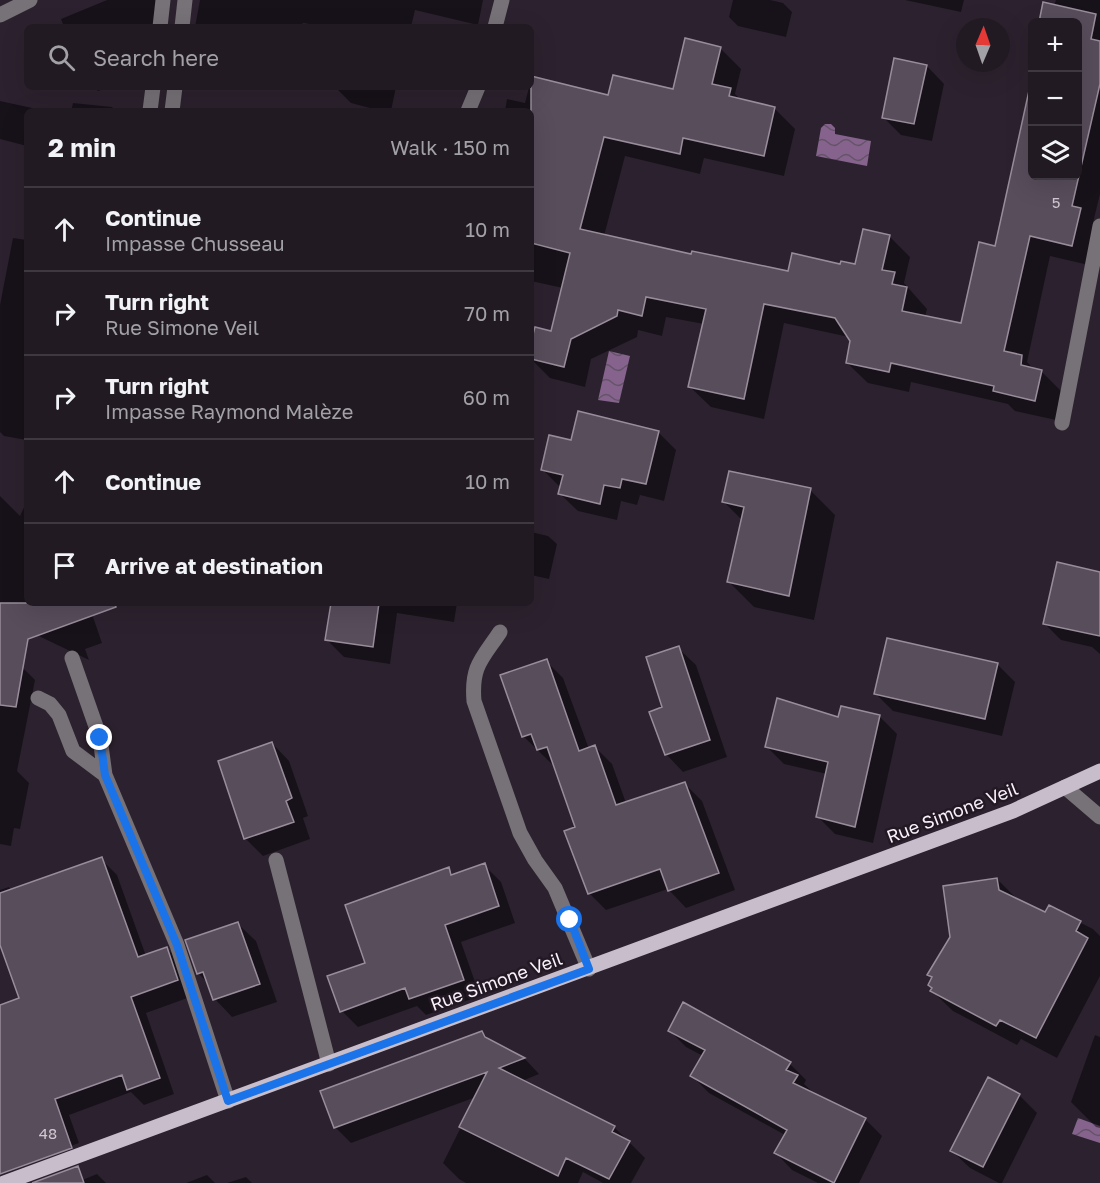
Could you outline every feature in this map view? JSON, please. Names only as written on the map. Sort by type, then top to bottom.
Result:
[{"type":"main road","name":"Rue Simone Veil","points":[[4,1183],[1013,811],[1100,771]]},
{"type":"street","points":[[0,15],[30,0]]},
{"type":"street","points":[[160,24],[164,0]]},
{"type":"street","points":[[182,24],[185,0]]},
{"type":"street","points":[[496,24],[502,0]]},
{"type":"street","points":[[150,108],[153,90]]},
{"type":"street","points":[[172,108],[175,90]]},
{"type":"street","points":[[469,108],[477,90]]},
{"type":"street","points":[[1062,423],[1100,226]]},
{"type":"street","points":[[500,632],[475,670],[474,701],[520,833],[535,860],[555,888],[589,969]]},
{"type":"street","points":[[72,658],[100,738],[105,775],[177,945],[228,1101]]},
{"type":"street","points":[[38,698],[50,704],[59,715],[73,751],[105,775]]},
{"type":"street","points":[[1065,787],[1100,817]]},
{"type":"street","points":[[276,860],[329,1064]]},
{"type":"water","points":[[825,124],[831,124],[835,128],[835,134],[871,141],[867,166],[816,156],[821,128]]},
{"type":"water","points":[[609,351],[630,356],[619,403],[598,400]]},
{"type":"water","points":[[1078,1118],[1100,1126],[1100,1143],[1072,1134]]},
{"type":"building","points":[[1043,2],[1096,14],[1091,39],[1100,41],[1100,84],[1082,162],[1082,18],[1040,18]]},
{"type":"building","points":[[685,38],[721,47],[712,84],[731,88],[729,96],[775,107],[764,156],[683,138],[680,154],[604,137],[580,229],[691,254],[692,251],[788,271],[792,253],[840,264],[841,261],[855,264],[863,229],[890,235],[882,270],[895,272],[892,284],[907,287],[902,311],[961,323],[979,242],[995,246],[1028,95],[1028,180],[1078,180],[1072,206],[1081,208],[1072,246],[1030,236],[1004,351],[1022,355],[1021,365],[1042,370],[1035,401],[993,391],[994,386],[891,363],[889,372],[846,363],[850,341],[835,318],[764,304],[744,399],[688,387],[706,309],[646,297],[642,316],[618,310],[617,316],[571,339],[564,367],[534,360],[535,327],[551,331],[570,253],[534,244],[534,108],[531,108],[531,90],[534,90],[534,77],[608,95],[613,75],[673,89]]},
{"type":"building","points":[[894,58],[927,65],[914,124],[882,118]]},
{"type":"building","points":[[578,411],[659,431],[646,484],[622,479],[620,488],[604,485],[600,504],[558,494],[563,475],[541,470],[549,435],[571,440]]},
{"type":"building","points":[[729,471],[811,488],[789,596],[727,582],[744,507],[722,502]]},
{"type":"building","points":[[1057,562],[1100,572],[1100,636],[1043,624]]},
{"type":"building","points":[[0,603],[24,603],[24,606],[116,606],[28,639],[16,707],[0,705]]},
{"type":"building","points":[[331,606],[379,606],[373,647],[325,640]]},
{"type":"building","points":[[887,638],[998,663],[985,719],[874,694]]},
{"type":"building","points":[[679,646],[710,740],[665,755],[649,712],[662,707],[646,657]]},
{"type":"building","points":[[547,659],[579,751],[595,745],[616,805],[685,782],[719,873],[668,891],[660,869],[588,894],[564,831],[575,827],[547,747],[537,750],[531,734],[522,737],[500,675]]},
{"type":"building","points":[[777,698],[838,717],[841,706],[880,715],[855,827],[816,817],[828,762],[765,747]]},
{"type":"building","points":[[272,742],[292,798],[286,801],[294,822],[244,839],[218,761]]},
{"type":"building","points":[[102,857],[138,957],[167,947],[178,980],[131,997],[160,1078],[127,1090],[122,1075],[55,1099],[72,1148],[0,1174],[0,1005],[19,998],[0,945],[0,893]]},
{"type":"building","points":[[485,863],[499,906],[445,925],[464,980],[409,999],[405,988],[340,1012],[327,976],[365,963],[345,905],[449,867],[451,875]]},
{"type":"building","points":[[997,878],[999,890],[1045,912],[1049,905],[1081,921],[1076,931],[1088,938],[1036,1038],[1000,1020],[996,1026],[930,991],[932,988],[928,985],[932,977],[927,975],[950,937],[943,886]]},
{"type":"building","points":[[238,922],[260,984],[213,1000],[203,972],[197,974],[185,940]]},
{"type":"building","points":[[683,1002],[791,1062],[786,1070],[798,1075],[793,1083],[866,1118],[834,1183],[774,1153],[787,1130],[690,1076],[705,1050],[668,1031]]},
{"type":"building","points":[[482,1031],[485,1037],[525,1058],[499,1068],[615,1126],[612,1132],[630,1141],[609,1179],[566,1158],[558,1176],[459,1127],[487,1072],[334,1128],[320,1091]]},
{"type":"building","points":[[988,1077],[1020,1094],[983,1167],[950,1151]]},
{"type":"building","points":[[78,1166],[84,1183],[32,1183]]},
{"type":"route","points":[[100,738],[105,775],[177,945],[228,1101],[589,969],[570,920]]}]
